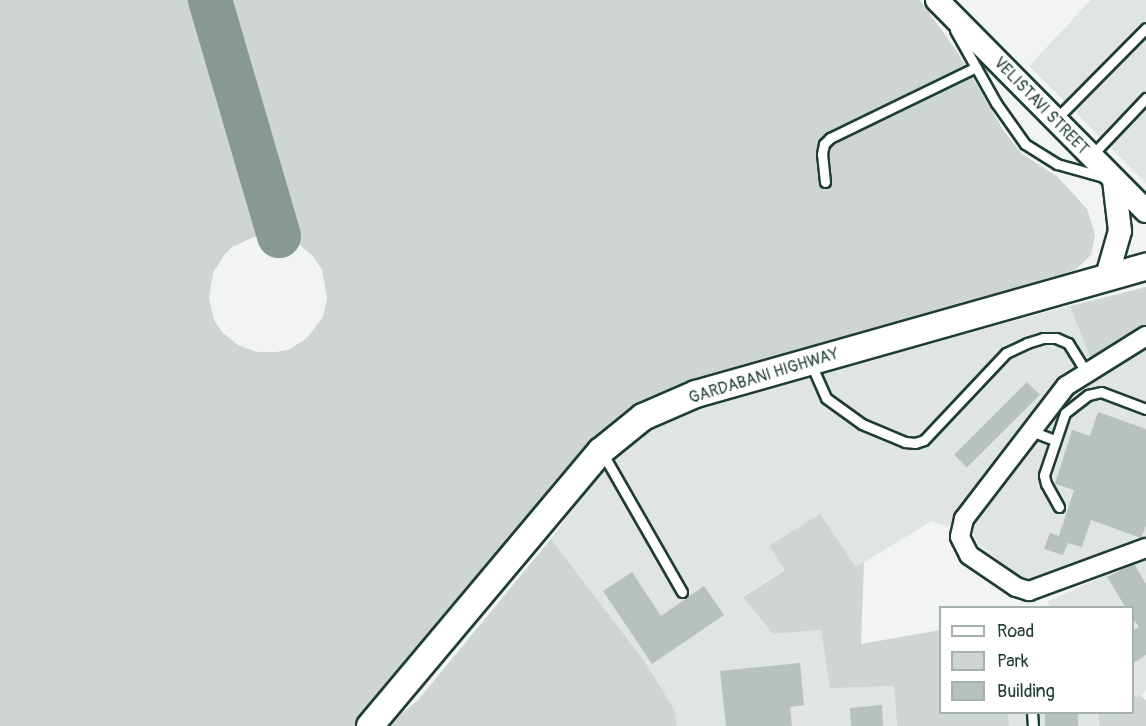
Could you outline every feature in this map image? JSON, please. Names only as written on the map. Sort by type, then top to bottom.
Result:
[{"type":"main road","name":"GARDABANI HIGHWAY","points":[[370,726],[601,451],[643,417],[696,394],[1107,276],[1146,267]]},
{"type":"street","name":"VELISTAVI STREET","points":[[938,1],[1146,211]]},
{"type":"street","points":[[1107,276],[1120,231],[1114,180]]},
{"type":"street","points":[[1146,336],[1066,386],[964,519],[960,537],[969,555],[1016,587],[1029,591],[1146,548]]},
{"type":"lane","points":[[938,1],[996,103],[1025,144],[1057,164],[1114,180]]},
{"type":"lane","points":[[1055,120],[1146,28]]},
{"type":"lane","points":[[825,182],[822,154],[824,144],[830,138],[976,68]]},
{"type":"lane","points":[[1091,156],[1146,98]]},
{"type":"lane","points":[[811,362],[826,398],[862,424],[905,442],[915,443],[924,440],[1006,353],[1027,343],[1043,338],[1056,338],[1068,343],[1086,372]]},
{"type":"lane","points":[[1059,507],[1046,484],[1044,475],[1065,413],[1088,395],[1101,392],[1146,408]]},
{"type":"lane","points":[[1031,431],[1055,440]]},
{"type":"lane","points":[[601,451],[682,592]]},
{"type":"shaded area","points":[[1091,0],[1146,0],[1146,183],[1029,66]]},
{"type":"shaded area","points":[[1070,306],[1091,360],[948,527],[932,521],[856,567],[785,569],[743,596],[773,634],[821,630],[830,687],[894,686],[897,726],[677,726],[674,709],[645,662],[551,539],[613,453],[630,438],[676,413],[718,399]]},
{"type":"shaded area","points":[[1146,342],[1146,541],[1042,580],[1023,580],[979,545],[973,533],[973,518],[1070,392]]},
{"type":"shaded area","points":[[1146,560],[1146,690],[1141,696],[1134,697],[1134,606],[1049,606],[1047,602],[1123,567]]},
{"type":"shaded area","points":[[1008,714],[1098,714],[1098,726],[1008,726]]},
{"type":"green space","points":[[0,0],[195,0],[259,235],[232,247],[224,255],[213,273],[209,297],[214,320],[222,332],[238,345],[257,352],[277,352],[290,349],[307,338],[323,317],[327,298],[322,270],[312,255],[296,242],[231,0],[920,0],[956,50],[1004,131],[1022,154],[1058,177],[1087,209],[1095,235],[1091,255],[1075,270],[745,372],[681,388],[432,636],[354,726],[0,726]]},
{"type":"green space","points":[[1146,287],[1146,329],[1091,360],[1070,306]]},
{"type":"green space","points":[[820,514],[856,567],[864,562],[861,644],[939,630],[939,714],[1008,714],[1009,726],[897,726],[894,686],[830,688],[821,630],[773,634],[743,597],[785,570],[769,546]]},
{"type":"green space","points":[[551,539],[645,662],[674,709],[677,726],[386,726],[418,700]]},
{"type":"green space","points":[[1141,696],[1146,700],[1146,726],[1099,726],[1098,714],[1134,714],[1134,697]]},
{"type":"building","points":[[1027,382],[1040,395],[967,468],[954,455]]},
{"type":"building","points":[[1098,412],[1146,429],[1146,526],[1141,538],[1091,520],[1082,547],[1068,543],[1063,555],[1044,549],[1050,533],[1059,536],[1074,490],[1055,484],[1072,430],[1090,436]]},
{"type":"building","points":[[1134,564],[1146,584],[1146,655],[1134,663],[1134,630],[1139,627],[1134,620],[1134,606],[1125,606],[1107,577]]},
{"type":"building","points":[[632,572],[661,616],[704,586],[724,615],[652,664],[603,591]]},
{"type":"building","points":[[800,663],[804,705],[790,707],[792,726],[726,726],[720,671]]},
{"type":"building","points":[[882,705],[883,726],[851,726],[850,708]]},
{"type":"building","points":[[1045,714],[1078,714],[1078,726],[1045,726]]},
{"type":"taxiway","points":[[210,0],[279,236]]}]
